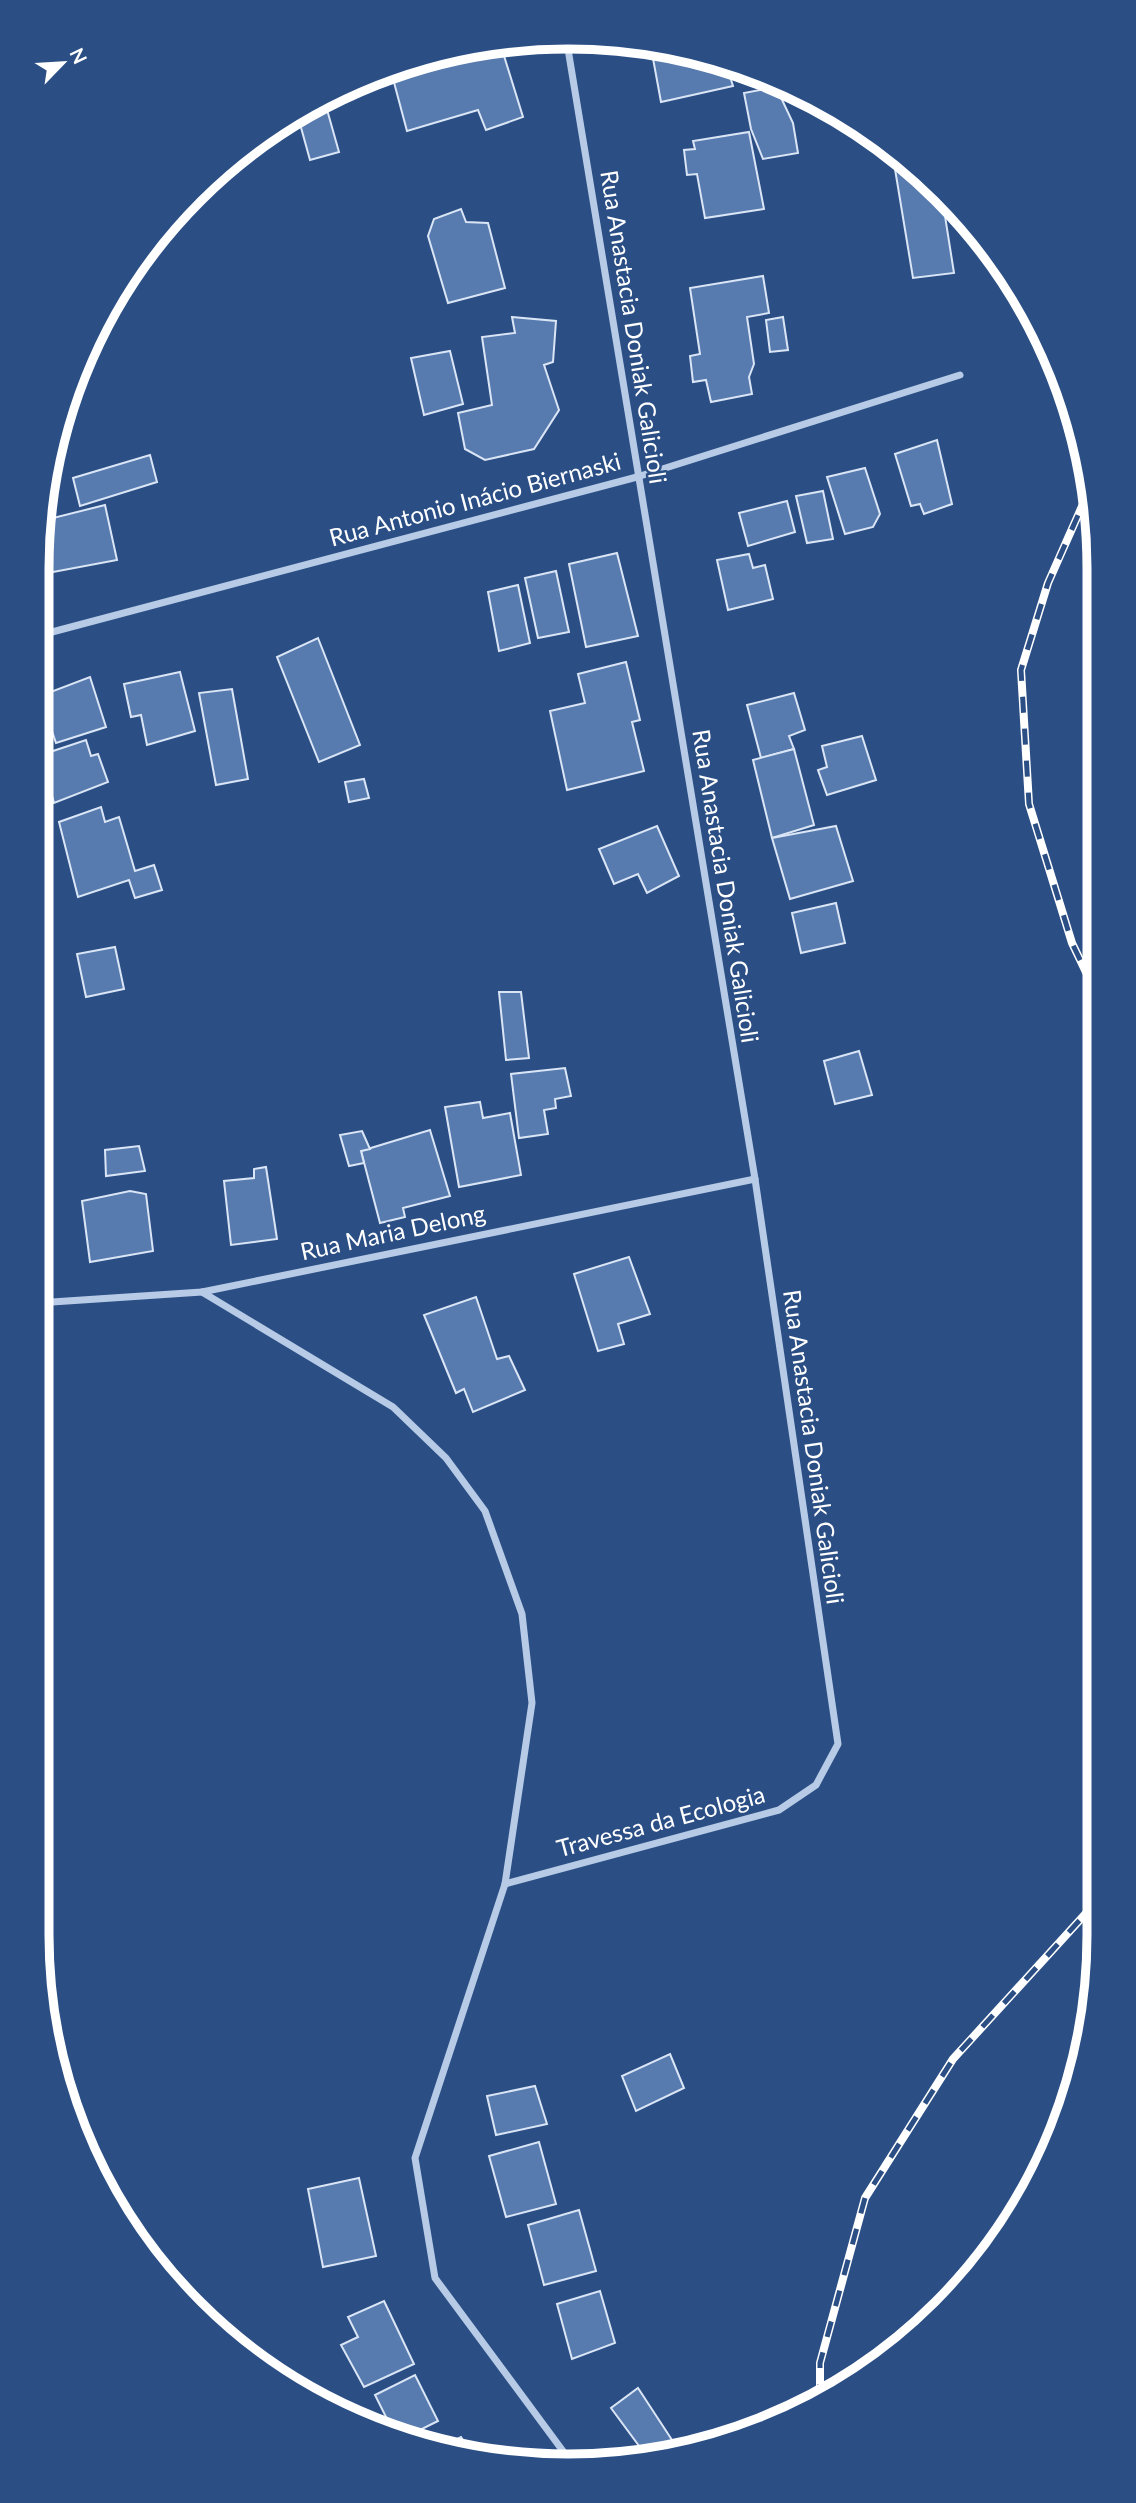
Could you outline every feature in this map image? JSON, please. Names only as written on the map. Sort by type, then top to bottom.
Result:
[{"type":"street","name":"Rua Anastacia Doniak Galicioli","points":[[568,49],[755,1179],[838,1744]]},
{"type":"street","name":"Rua Antonio Inácio Biernaski","points":[[49,633],[637,477],[960,375]]},
{"type":"street","name":"Rua Maria Delong","points":[[49,1302],[202,1292],[755,1179]]},
{"type":"street","points":[[202,1292],[393,1408],[446,1458],[485,1511],[522,1614],[532,1703],[505,1884],[415,2158],[435,2278],[565,2454]]},
{"type":"street","name":"Travessa da Ecologia","points":[[505,1884],[779,1810],[816,1785],[838,1744]]},
{"type":"building","points":[[503,53],[523,117],[486,130],[478,110],[407,131],[393,80],[434,67]]},
{"type":"building","points":[[653,56],[730,75],[733,86],[661,102]]},
{"type":"building","points":[[766,89],[780,95],[793,123],[798,153],[763,159],[751,129],[744,93]]},
{"type":"building","points":[[327,109],[339,152],[310,160],[300,124]]},
{"type":"building","points":[[749,132],[764,209],[705,218],[697,174],[687,175],[684,150],[695,149],[693,141]]},
{"type":"building","points":[[895,169],[899,169],[910,178],[944,211],[954,273],[913,278]]},
{"type":"building","points":[[461,209],[466,222],[488,223],[505,288],[448,303],[428,236],[434,219]]},
{"type":"building","points":[[763,276],[769,313],[747,317],[754,364],[749,377],[752,394],[711,402],[706,380],[693,382],[690,356],[700,354],[690,288]]},
{"type":"building","points":[[512,317],[556,321],[553,362],[544,365],[559,410],[534,449],[485,460],[465,449],[458,413],[492,405],[482,337],[515,333]]},
{"type":"building","points":[[783,317],[788,350],[770,352],[766,320]]},
{"type":"building","points":[[450,351],[463,404],[424,415],[411,358]]},
{"type":"building","points":[[937,440],[952,504],[924,514],[920,504],[911,506],[895,454]]},
{"type":"building","points":[[150,455],[157,482],[80,506],[73,478]]},
{"type":"building","points":[[865,468],[880,514],[873,527],[845,534],[827,477]]},
{"type":"building","points":[[823,491],[833,539],[807,543],[796,496]]},
{"type":"building","points":[[787,501],[795,532],[748,546],[739,513]]},
{"type":"building","points":[[105,505],[117,560],[49,573],[51,518]]},
{"type":"building","points":[[617,553],[638,636],[586,647],[569,564]]},
{"type":"building","points":[[749,554],[753,568],[765,565],[773,599],[728,610],[717,560]]},
{"type":"building","points":[[556,571],[569,632],[538,638],[525,578]]},
{"type":"building","points":[[518,585],[530,643],[499,651],[488,592]]},
{"type":"building","points":[[318,638],[360,745],[319,762],[277,657]]},
{"type":"building","points":[[626,662],[640,720],[632,722],[644,771],[567,790],[550,711],[585,703],[578,674]]},
{"type":"building","points":[[180,672],[195,731],[147,745],[141,715],[131,717],[124,684]]},
{"type":"building","points":[[90,677],[106,727],[56,743],[49,722],[49,693]]},
{"type":"building","points":[[232,689],[248,779],[216,785],[199,693]]},
{"type":"building","points":[[794,693],[805,730],[789,736],[794,749],[761,758],[747,705]]},
{"type":"building","points":[[862,736],[876,780],[827,795],[818,770],[827,767],[822,746]]},
{"type":"building","points":[[86,740],[91,756],[98,754],[108,782],[54,803],[49,785],[49,752]]},
{"type":"building","points":[[794,749],[814,825],[772,838],[753,760]]},
{"type":"building","points":[[364,779],[369,798],[349,802],[345,782]]},
{"type":"building","points":[[101,807],[105,822],[119,817],[135,871],[154,865],[162,890],[135,898],[129,880],[78,897],[59,822]]},
{"type":"building","points":[[657,826],[679,876],[647,893],[638,874],[614,884],[599,849]]},
{"type":"building","points":[[836,826],[853,881],[790,899],[772,838]]},
{"type":"building","points":[[836,903],[845,943],[801,953],[792,913]]},
{"type":"building","points":[[115,947],[124,989],[86,997],[77,954]]},
{"type":"building","points":[[499,992],[521,992],[529,1058],[506,1060]]},
{"type":"building","points":[[859,1051],[872,1095],[835,1104],[824,1061]]},
{"type":"building","points":[[565,1068],[571,1096],[555,1099],[556,1108],[544,1110],[548,1134],[519,1138],[511,1074]]},
{"type":"building","points":[[480,1102],[483,1118],[510,1113],[521,1175],[459,1187],[445,1107]]},
{"type":"building","points":[[430,1130],[450,1196],[403,1208],[405,1217],[380,1223],[361,1151]]},
{"type":"building","points":[[362,1131],[370,1149],[361,1151],[364,1163],[349,1166],[340,1135]]},
{"type":"building","points":[[139,1146],[145,1171],[106,1176],[105,1150]]},
{"type":"building","points":[[266,1167],[277,1239],[231,1245],[224,1181],[254,1178],[254,1169]]},
{"type":"building","points":[[130,1191],[146,1194],[153,1251],[90,1262],[82,1201]]},
{"type":"building","points":[[629,1257],[650,1314],[618,1324],[624,1344],[598,1351],[574,1274]]},
{"type":"building","points":[[476,1297],[497,1359],[509,1356],[525,1390],[473,1412],[464,1389],[456,1393],[424,1315]]},
{"type":"building","points":[[670,2054],[684,2088],[636,2111],[622,2076]]},
{"type":"building","points":[[535,2086],[547,2124],[496,2135],[487,2096]]},
{"type":"building","points":[[539,2142],[556,2204],[506,2217],[489,2156]]},
{"type":"building","points":[[359,2178],[376,2256],[323,2267],[308,2189]]},
{"type":"building","points":[[579,2210],[596,2271],[544,2285],[528,2225]]},
{"type":"building","points":[[600,2291],[615,2343],[572,2359],[557,2304]]},
{"type":"building","points":[[384,2301],[414,2364],[364,2387],[341,2345],[358,2337],[348,2317]]},
{"type":"building","points":[[415,2375],[438,2421],[418,2431],[388,2421],[375,2395]]},
{"type":"building","points":[[638,2388],[674,2443],[641,2449],[611,2408]]},
{"type":"building","points":[[461,2437],[465,2444],[453,2441]]},
{"type":"railway","points":[[1083,503],[1048,583],[1021,670],[1029,804],[1072,943],[1087,974]]},
{"type":"railway","points":[[820,2388],[820,2363],[865,2198],[953,2059],[1087,1912]]}]
